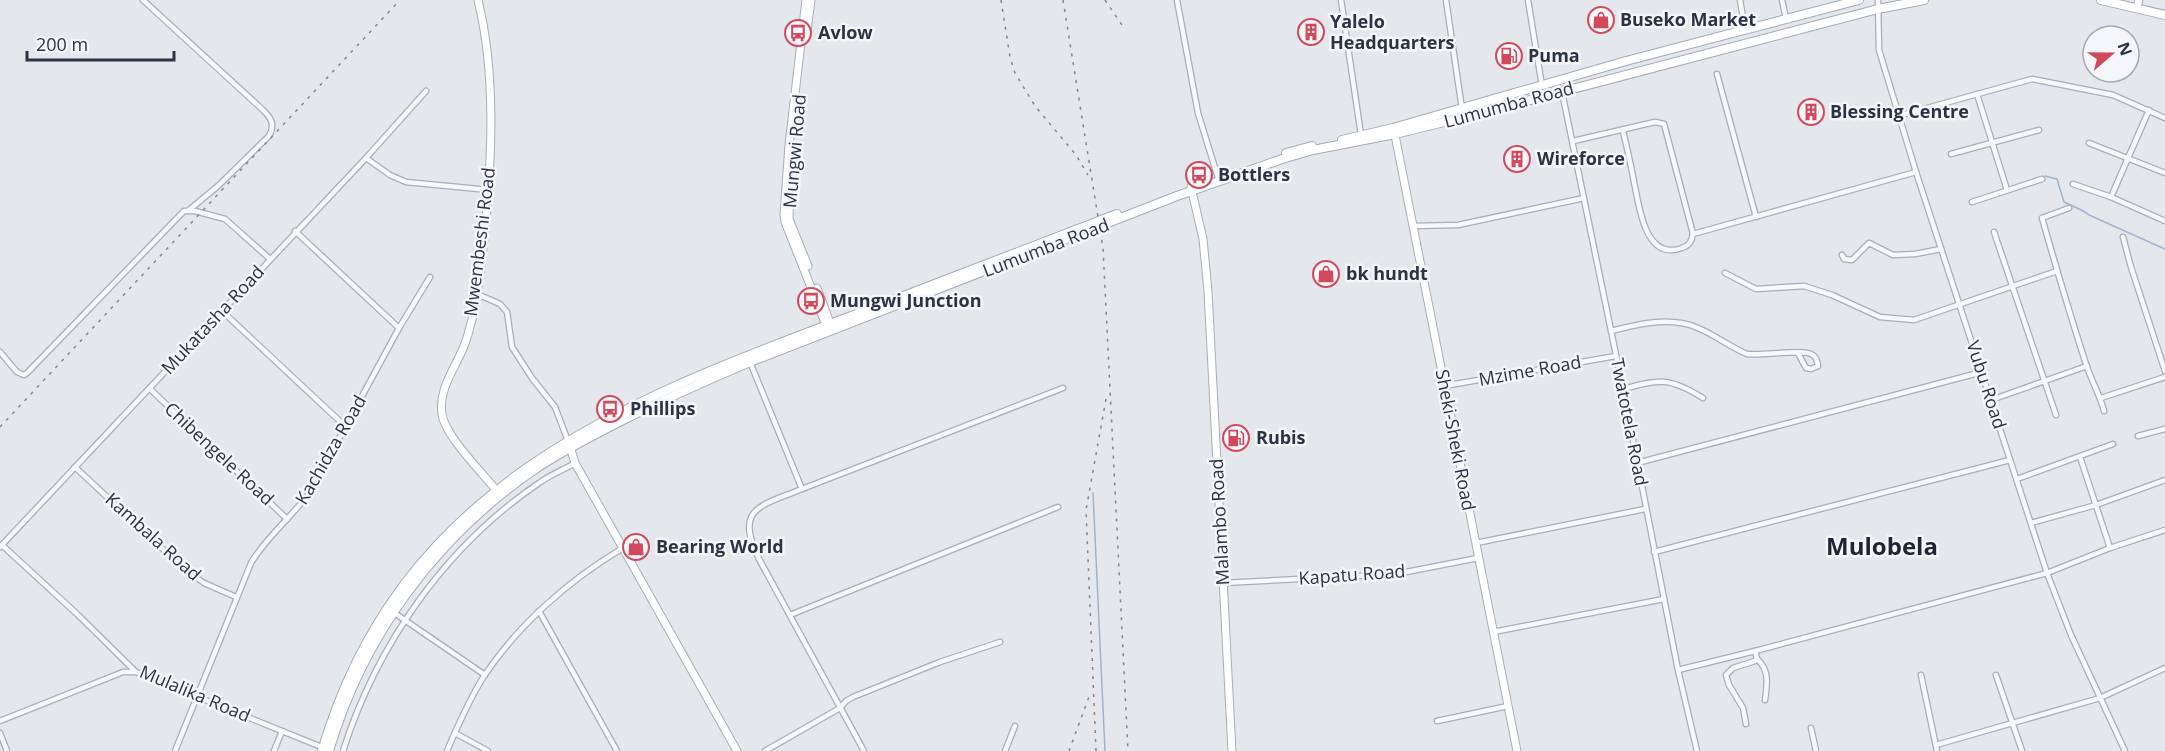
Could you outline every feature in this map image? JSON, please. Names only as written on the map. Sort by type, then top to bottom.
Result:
[{"type":"main road","name":"Lumumba Road","points":[[1394,131],[1542,86],[1858,0]]},
{"type":"main road","name":"Lumumba Road","points":[[326,750],[340,695],[361,651],[398,591],[452,528],[498,492],[535,470],[569,444],[622,412],[704,373],[1219,179],[1362,138],[1562,92],[1878,9],[1924,0]]},
{"type":"main road","points":[[2101,0],[2135,2],[2165,10]]},
{"type":"main road","points":[[2135,2],[2165,15]]},
{"type":"main road","name":"Lumumba Road","points":[[569,444],[830,327]]},
{"type":"main road","name":"Lumumba Road","points":[[326,750],[355,681],[393,612],[420,574],[498,492]]},
{"type":"street","points":[[0,352],[17,372],[24,375],[27,373],[179,214],[189,210],[218,186],[269,136],[273,128],[273,123],[263,110],[143,0]]},
{"type":"street","name":"Mwembeshi Road","points":[[477,0],[487,49],[489,77],[489,190],[477,294],[464,346],[442,396],[442,417],[453,436],[498,492]]},
{"type":"street","name":"Mungwi Road","points":[[806,0],[789,145],[784,214],[785,222],[830,327]]},
{"type":"street","name":"Mungwi Road","points":[[811,0],[793,146],[788,211],[830,327]]},
{"type":"street","points":[[1177,0],[1198,113],[1219,179]]},
{"type":"street","points":[[1341,0],[1362,138]]},
{"type":"street","points":[[1446,0],[1462,109]]},
{"type":"street","points":[[1528,0],[1542,86]]},
{"type":"street","points":[[1740,0],[1745,29]]},
{"type":"street","points":[[1782,0],[1786,19]]},
{"type":"street","name":"Vubu Road","points":[[1878,0],[1879,50],[1898,116],[2047,573],[2071,635],[2125,751]]},
{"type":"street","points":[[1717,74],[1756,217]]},
{"type":"street","points":[[1898,116],[2032,79],[2113,95],[2165,118]]},
{"type":"street","name":"Mukatasha Road","points":[[1,546],[366,158],[426,91]]},
{"type":"street","name":"Twatotela Road","points":[[1562,92],[1623,389],[1645,509],[1697,751]]},
{"type":"street","points":[[1977,94],[2007,189]]},
{"type":"street","points":[[2111,197],[2149,110]]},
{"type":"street","points":[[1573,141],[1655,122],[1664,124],[1693,234],[1693,239],[1687,246],[1677,249],[1665,248],[1650,237],[1642,221],[1623,131]]},
{"type":"street","points":[[1951,154],[2039,130]]},
{"type":"street","name":"Sheki-Sheki Road","points":[[1394,131],[1516,751]]},
{"type":"street","points":[[2089,142],[2165,173]]},
{"type":"street","points":[[366,158],[390,175],[406,182],[489,190]]},
{"type":"street","points":[[1693,234],[1916,172]]},
{"type":"street","points":[[1972,202],[2042,179]]},
{"type":"street","points":[[2073,184],[2111,197],[2165,221]]},
{"type":"street","name":"Malambo Road","points":[[1192,189],[1205,249],[1232,751]]},
{"type":"street","points":[[1413,226],[1458,225],[1584,198]]},
{"type":"street","points":[[2069,208],[2042,218],[2086,366],[2096,392],[2101,398],[2104,411]]},
{"type":"street","points":[[189,210],[225,219],[270,259]]},
{"type":"street","points":[[295,231],[399,328]]},
{"type":"street","points":[[1994,232],[2056,415]]},
{"type":"street","points":[[2123,237],[2165,370]]},
{"type":"street","points":[[1842,255],[1844,259],[1852,260],[1869,243],[1893,255],[1915,255],[1941,249]]},
{"type":"street","points":[[1725,273],[1756,289],[1804,286],[1880,317],[1914,320],[2057,271]]},
{"type":"street","name":"Kachidza Road","points":[[175,751],[251,562],[310,492],[399,328],[430,277]]},
{"type":"street","points":[[477,294],[500,304],[507,312],[512,347],[532,378],[555,407],[575,463],[737,751]]},
{"type":"street","points":[[222,311],[345,426]]},
{"type":"street","points":[[1611,331],[1655,322],[1684,323],[1699,328],[1747,354],[1756,355],[1798,353],[1813,354],[1818,366],[1811,369],[1806,368],[1798,353]]},
{"type":"street","name":"Mzime Road","points":[[1444,386],[1616,356]]},
{"type":"street","points":[[750,362],[802,489]]},
{"type":"street","points":[[1991,400],[2086,366]]},
{"type":"street","points":[[1637,462],[1982,372]]},
{"type":"street","points":[[2101,398],[2165,377]]},
{"type":"street","points":[[1623,389],[1646,383],[1668,381],[1685,387],[1703,398]]},
{"type":"street","name":"Chibengele Road","points":[[150,388],[287,519]]},
{"type":"street","points":[[864,751],[750,541],[748,525],[756,510],[802,489],[1063,388]]},
{"type":"street","points":[[2138,436],[2165,429]]},
{"type":"street","points":[[2017,479],[2114,444]]},
{"type":"street","points":[[2080,457],[2110,548]]},
{"type":"street","points":[[1654,552],[2010,460]]},
{"type":"street","points":[[343,751],[368,687],[405,620],[446,566],[510,505],[540,482],[575,463]]},
{"type":"street","name":"Kambala Road","points":[[75,467],[183,568],[204,584],[236,597]]},
{"type":"street","points":[[2031,523],[2096,505],[2165,480]]},
{"type":"street","points":[[498,492],[510,505]]},
{"type":"street","points":[[790,615],[1058,507]]},
{"type":"street","points":[[1476,543],[1645,509]]},
{"type":"street","points":[[1678,670],[2047,573],[2110,548],[2165,530]]},
{"type":"street","name":"Mulalika Road","points":[[1,546],[77,614],[136,672],[326,750]]},
{"type":"street","points":[[447,751],[464,712],[485,675],[539,611],[576,580],[623,548]]},
{"type":"street","name":"Kapatu Road","points":[[1224,584],[1396,574],[1479,558]]},
{"type":"street","points":[[1493,632],[1664,599]]},
{"type":"street","points":[[539,611],[617,751]]},
{"type":"street","points":[[393,612],[485,675]]},
{"type":"street","points":[[765,751],[840,708],[853,697],[903,676],[1000,642]]},
{"type":"street","points":[[1755,651],[1757,659],[1764,666],[1767,678],[1765,700]]},
{"type":"street","points":[[1746,724],[1743,708],[1729,685],[1726,675],[1732,668],[1757,659]]},
{"type":"street","points":[[1921,675],[1936,748],[2100,698],[2165,668]]},
{"type":"street","points":[[0,721],[123,672],[136,672]]},
{"type":"street","points":[[1996,675],[2022,751]]},
{"type":"street","points":[[1437,721],[1508,706]]},
{"type":"street","points":[[1005,751],[1015,726]]},
{"type":"street","points":[[1811,728],[1816,751]]},
{"type":"street","points":[[274,751],[282,731]]},
{"type":"street","points":[[0,733],[7,751]]},
{"type":"street","points":[[455,733],[488,751]]},
{"type":"waterway","points":[[2045,176],[2057,179],[2064,202],[2165,249]]},
{"type":"waterway","points":[[1093,493],[1105,751]]},
{"type":"railway","points":[[0,427],[400,0]]},
{"type":"railway","points":[[1001,0],[1010,57],[1015,73],[1035,106],[1076,155],[1088,175]]},
{"type":"railway","points":[[1063,0],[1103,248],[1128,751]]},
{"type":"railway","points":[[1105,0],[1124,28]]},
{"type":"railway","points":[[1096,751],[1086,510],[1106,399]]},
{"type":"railway","points":[[1069,751],[1090,694]]},
{"type":"place","name":"Buseko Market","points":[[1601,20]]},
{"type":"place","name":"Yalelo Headquarters","points":[[1311,32]]},
{"type":"place","name":"Avlow","points":[[798,33]]},
{"type":"place","name":"Puma","points":[[1509,56]]},
{"type":"place","name":"Blessing Centre","points":[[1811,112]]},
{"type":"place","name":"Wireforce","points":[[1517,159]]},
{"type":"place","name":"Bottlers","points":[[1199,175]]},
{"type":"place","name":"bk hundt","points":[[1326,274]]},
{"type":"place","name":"Mungwi Junction","points":[[811,301]]},
{"type":"place","name":"Phillips","points":[[610,409]]},
{"type":"place","name":"Rubis","points":[[1236,438]]},
{"type":"place","name":"Bearing World","points":[[636,547]]},
{"type":"district","name":"Mulobela","points":[[1882,547]]}]
